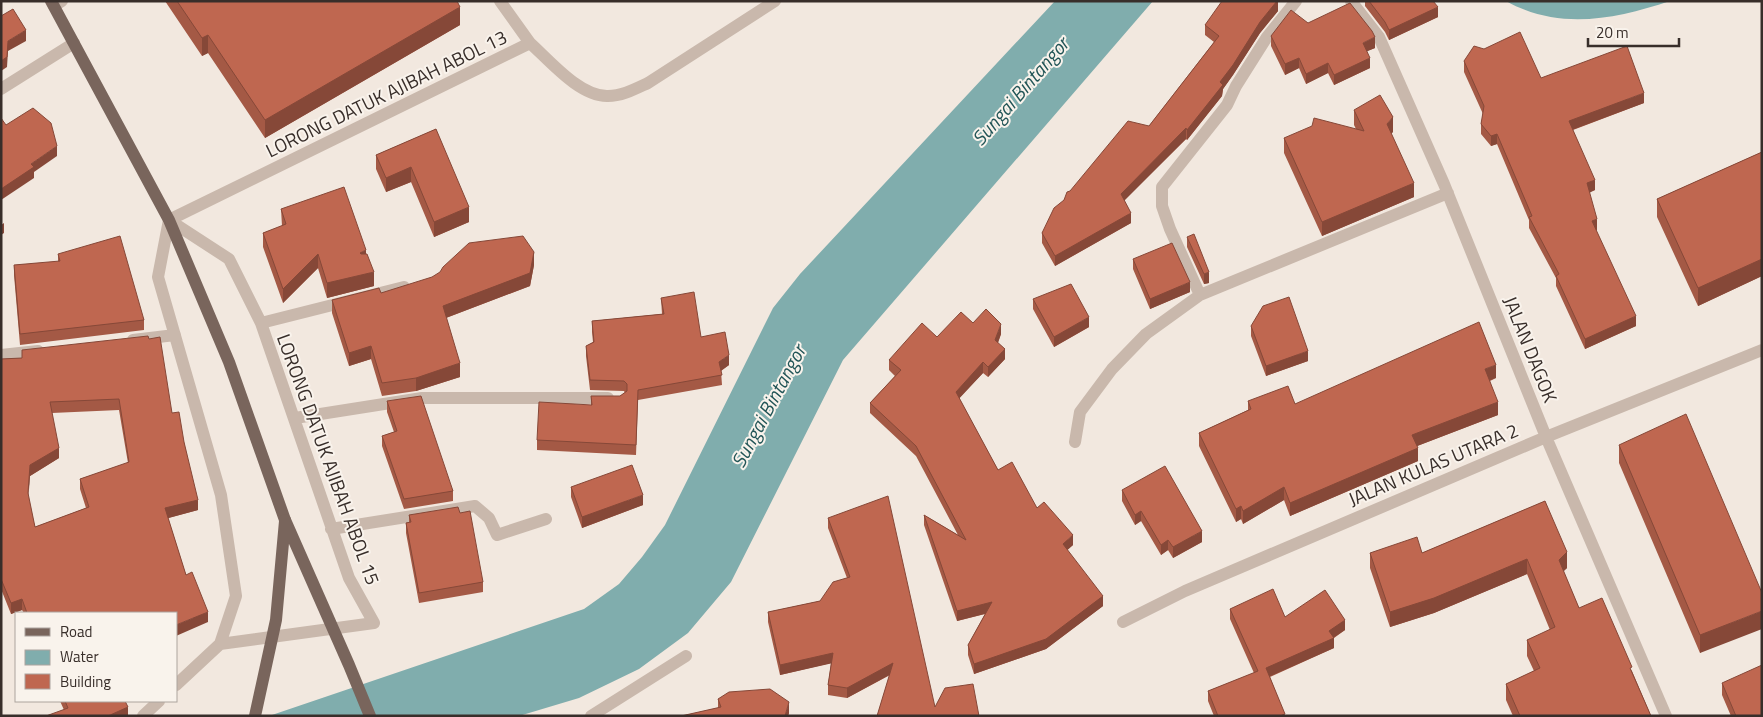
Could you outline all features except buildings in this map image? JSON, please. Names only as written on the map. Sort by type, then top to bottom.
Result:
[{"type":"main road","points":[[55,3],[74,43],[169,220],[229,362],[285,520],[370,716]]},
{"type":"main road","points":[[255,716],[276,620],[285,520]]},
{"type":"street","points":[[500,1],[530,43]]},
{"type":"street","name":"LORONG DATUK AJIBAH ABOL 13","points":[[169,220],[530,43],[580,89],[607,96],[629,92],[648,83],[775,1]]},
{"type":"street","points":[[1200,295],[1170,229],[1162,206],[1162,188],[1227,105],[1236,86],[1267,37],[1296,1]]},
{"type":"street","name":"JALAN DAGOK","points":[[1351,1],[1379,37],[1448,193],[1546,436],[1666,716]]},
{"type":"street","points":[[1,89],[74,43]]},
{"type":"street","points":[[1074,442],[1080,412],[1112,369],[1146,334],[1200,295],[1448,193]]},
{"type":"street","points":[[169,220],[158,277],[221,495],[236,596],[220,644],[178,683]]},
{"type":"street","name":"LORONG DATUK AJIBAH ABOL 15","points":[[169,220],[229,259],[261,323],[295,418],[348,578],[374,622],[220,644]]},
{"type":"street","points":[[261,323],[417,283]]},
{"type":"street","points":[[117,342],[175,335]]},
{"type":"street","points":[[1,355],[50,350]]},
{"type":"street","name":"JALAN KULAS UTARA 2","points":[[1123,622],[1185,591],[1546,436],[1762,350]]},
{"type":"street","points":[[295,418],[422,398],[620,398]]},
{"type":"street","points":[[331,529],[475,506],[489,518],[497,535],[546,519]]},
{"type":"street","points":[[591,716],[686,656]]},
{"type":"street","points":[[143,716],[158,702]]},
{"type":"water","name":"Sungai Bintangor","points":[[1055,1],[1153,1],[843,360],[731,582],[688,633],[639,669],[579,698],[519,716],[269,716],[584,609],[619,584],[642,557],[665,525],[773,308],[800,274]]},
{"type":"water","points":[[1506,1],[1670,1],[1608,17],[1567,19],[1546,16]]}]
